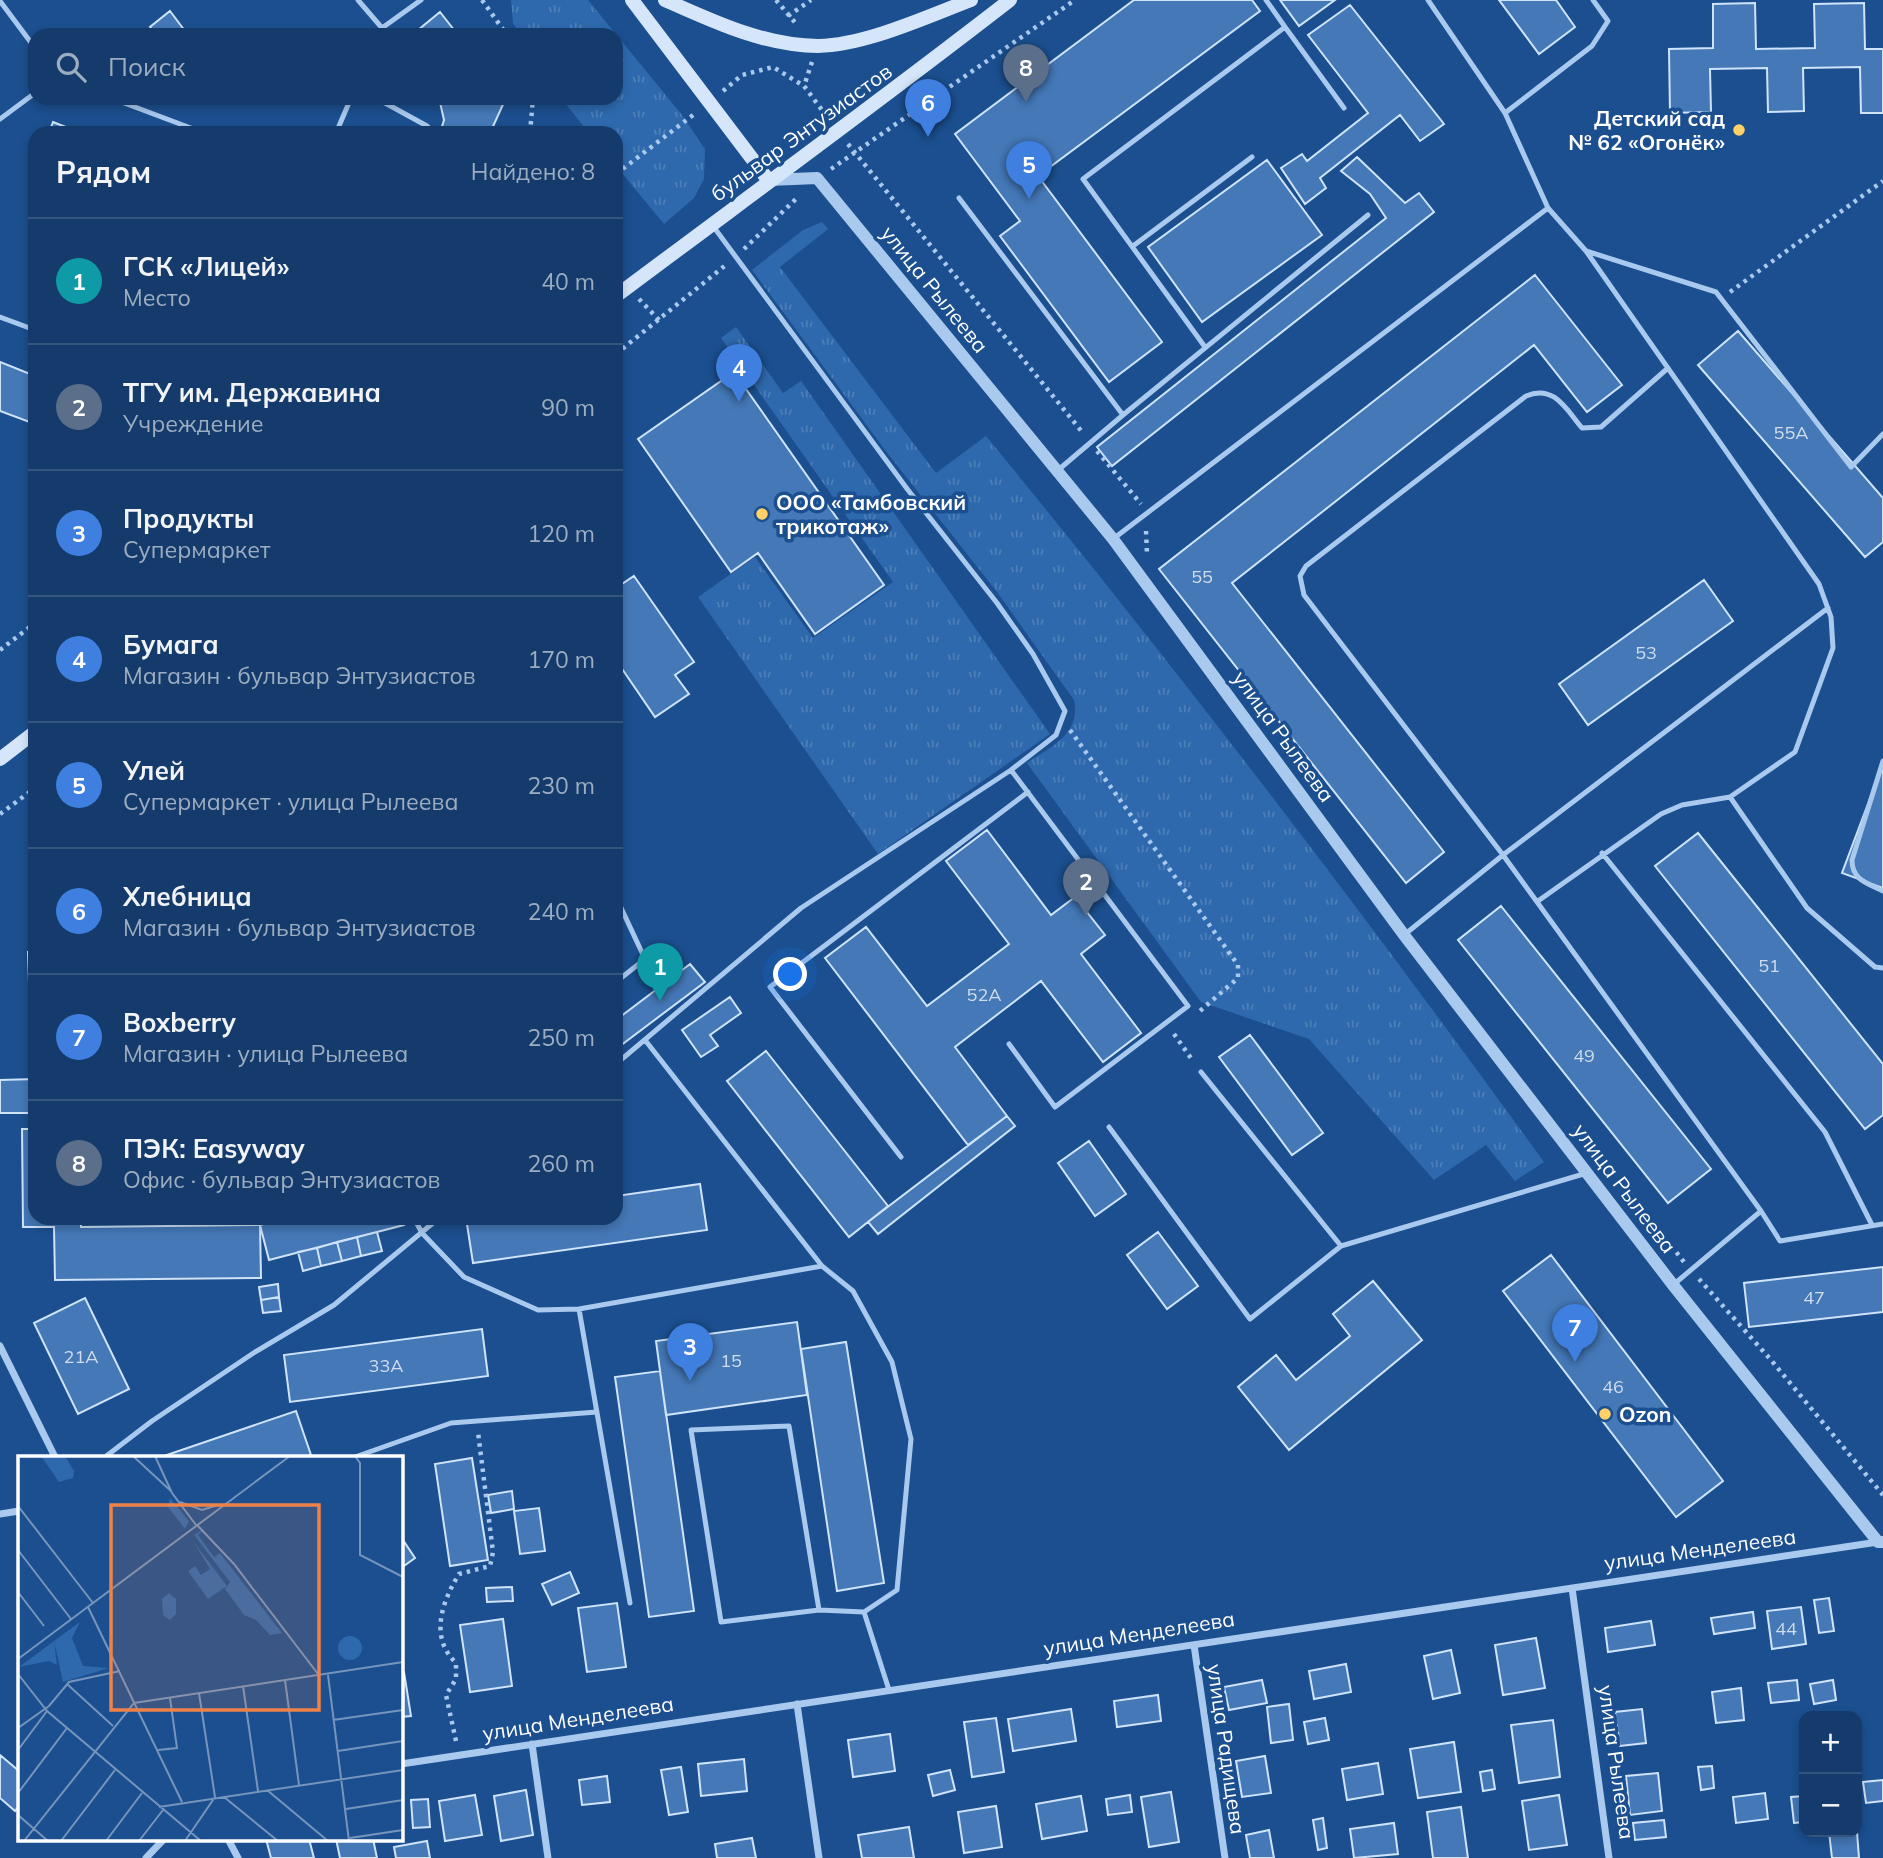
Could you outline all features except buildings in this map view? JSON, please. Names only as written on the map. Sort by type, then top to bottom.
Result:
[{"type":"main road","points":[[632,0],[769,181]]},
{"type":"main road","points":[[665,0],[756,37],[817,46],[845,43],[911,23],[971,0]]},
{"type":"main road","name":"бульвар Энтузиастов","points":[[623,291],[839,132],[1010,0]]},
{"type":"main road","points":[[0,759],[28,738]]},
{"type":"street","points":[[769,181],[817,178]]},
{"type":"street","name":"улица Рылеева","points":[[817,178],[1113,539],[1404,935],[1673,1285],[1881,1542]]},
{"type":"street","points":[[0,1346],[55,1456]]},
{"type":"street","points":[[0,1514],[18,1511]]},
{"type":"street","name":"улица Менделеева","points":[[402,1764],[1881,1542]]},
{"type":"street","name":"улица Рылеева","points":[[1572,1588],[1609,1858]]},
{"type":"street","name":"улица Радищева","points":[[1194,1645],[1225,1858]]},
{"type":"street","points":[[797,1704],[819,1858]]},
{"type":"street","points":[[532,1744],[548,1858]]},
{"type":"street","points":[[146,1858],[163,1840]]},
{"type":"street","points":[[229,1840],[238,1858]]},
{"type":"lane","points":[[358,0],[382,28],[421,0]]},
{"type":"lane","points":[[1266,0],[1343,108]]},
{"type":"lane","points":[[1428,0],[1505,113],[1548,208],[1586,251],[1819,584],[1834,632],[1833,648],[1794,752],[1730,797],[1682,805],[1661,814],[1602,853],[1538,901]]},
{"type":"lane","points":[[1505,113],[1592,46],[1608,21],[1593,0]]},
{"type":"lane","points":[[0,1],[28,39]]},
{"type":"lane","points":[[1205,347],[1083,178],[1285,27]]},
{"type":"lane","points":[[0,120],[28,98]]},
{"type":"lane","points":[[130,105],[185,126]]},
{"type":"lane","points":[[339,126],[348,105]]},
{"type":"lane","points":[[389,105],[428,126]]},
{"type":"lane","points":[[1133,246],[1252,157]]},
{"type":"lane","points":[[959,198],[1123,415]]},
{"type":"lane","points":[[1113,539],[1146,510],[1548,208]]},
{"type":"lane","points":[[1057,471],[1368,215]]},
{"type":"lane","points":[[623,1058],[801,908],[1011,770],[1056,735],[1064,721],[1063,703],[1033,654],[712,224]]},
{"type":"lane","points":[[1586,251],[1716,292],[1852,467],[1883,434]]},
{"type":"lane","points":[[0,317],[28,327]]},
{"type":"lane","points":[[1668,368],[1601,427],[1594,430],[1582,428],[1553,394],[1542,391],[1526,397],[1306,566],[1300,576],[1304,595],[1538,901],[1780,1241],[1883,1224]]},
{"type":"lane","points":[[1404,935],[1503,855],[1828,608]]},
{"type":"lane","points":[[1883,761],[1852,860],[1852,871],[1858,879],[1883,891]]},
{"type":"lane","points":[[1009,1044],[1055,1107],[1188,1006],[1011,770]]},
{"type":"lane","points":[[901,1157],[769,987],[1028,792]]},
{"type":"lane","points":[[1730,797],[1807,908],[1875,967],[1883,968]]},
{"type":"lane","points":[[1602,853],[1825,1132],[1872,1225]]},
{"type":"lane","points":[[623,912],[645,960],[623,977]]},
{"type":"lane","points":[[645,1040],[822,1266],[853,1291],[892,1362],[911,1439],[897,1590],[864,1612],[819,1610],[721,1622],[691,1430],[789,1426],[819,1610]]},
{"type":"lane","points":[[1201,1072],[1341,1246]]},
{"type":"lane","points":[[1109,1127],[1250,1319],[1341,1246],[1587,1173]]},
{"type":"lane","points":[[1673,1285],[1761,1211]]},
{"type":"lane","points":[[418,1225],[422,1233],[464,1277],[538,1310],[579,1309],[822,1266]]},
{"type":"lane","points":[[106,1456],[152,1421],[255,1352],[334,1305],[431,1225]]},
{"type":"lane","points":[[579,1309],[629,1603]]},
{"type":"lane","points":[[358,1456],[452,1423],[597,1412]]},
{"type":"lane","points":[[864,1612],[889,1690]]},
{"type":"path","points":[[482,0],[503,28]]},
{"type":"path","points":[[776,0],[817,46],[804,86]]},
{"type":"path","points":[[788,16],[811,0]]},
{"type":"path","points":[[623,348],[735,257],[817,178],[1075,0]]},
{"type":"path","points":[[623,169],[742,75],[773,66],[804,86],[1146,510],[1147,560]]},
{"type":"path","points":[[531,126],[532,105]]},
{"type":"path","points":[[1721,299],[1883,181]]},
{"type":"path","points":[[0,650],[28,628]]},
{"type":"path","points":[[1064,721],[1238,965],[1238,978],[1194,1016]]},
{"type":"path","points":[[0,814],[28,793]]},
{"type":"path","points":[[1183,1024],[1173,1032],[1201,1072]]},
{"type":"path","points":[[1570,1119],[1690,1270],[1771,1360],[1883,1495]]},
{"type":"path","points":[[459,1755],[446,1695],[456,1679],[456,1663],[446,1654],[439,1631],[446,1596],[459,1574],[491,1566],[493,1552],[477,1421]]},
{"type":"green space","points":[[511,0],[588,0],[611,28],[516,28],[513,23]]},
{"type":"green space","points":[[623,43],[682,115],[705,149],[704,179],[694,198],[664,224],[623,174],[623,126],[583,126],[567,105],[623,105]]},
{"type":"green space","points":[[822,222],[828,229],[780,267],[936,473],[986,436],[1130,614],[1271,795],[1544,1162],[1515,1181],[1486,1145],[1434,1180],[1309,1039],[1201,1002],[1027,763],[1055,745],[1069,730],[1075,712],[1074,700],[997,592],[885,450],[752,270],[803,230]]},
{"type":"green space","points":[[736,327],[783,393],[801,381],[1050,734],[878,854],[698,597],[755,557],[813,638],[893,582],[721,338]]},
{"type":"place","name":"ПЭК: Easyway","points":[[1026,102]]},
{"type":"place","name":"Детский сад № 62 «Огонёк»","points":[[1739,130]]},
{"type":"place","name":"Хлебница","points":[[928,137]]},
{"type":"place","name":"Улей","points":[[1029,199]]},
{"type":"place","name":"Бумага","points":[[739,402]]},
{"type":"place","name":"ООО «Тамбовский трикотаж»","points":[[762,514]]},
{"type":"place","name":"ТГУ им. Державина","points":[[1086,916]]},
{"type":"place","name":"ГСК «Лицей»","points":[[660,1001]]},
{"type":"place","name":"Boxberry","points":[[1575,1362]]},
{"type":"place","name":"Продукты","points":[[690,1381]]},
{"type":"place","name":"Ozon","points":[[1605,1414]]}]
